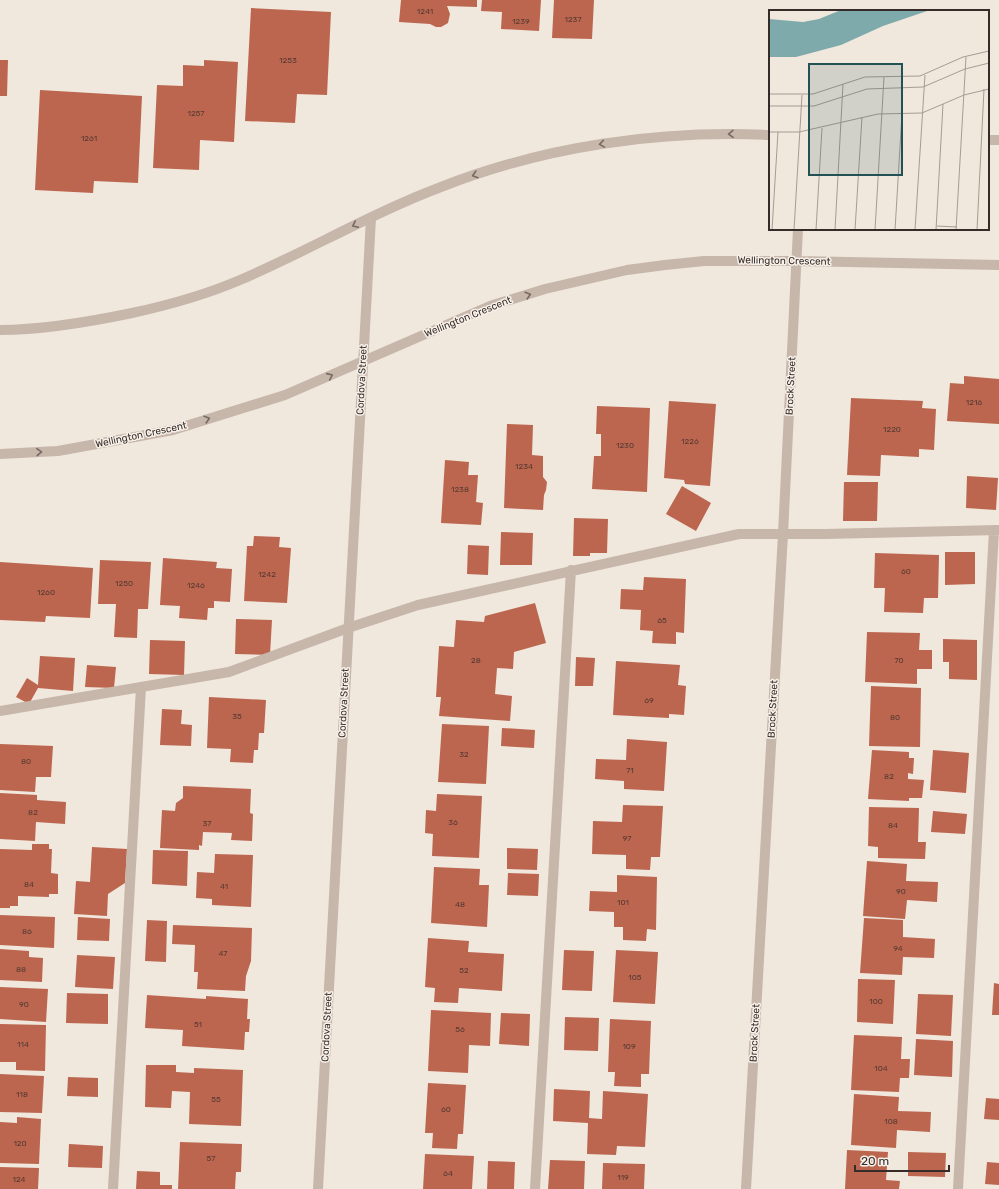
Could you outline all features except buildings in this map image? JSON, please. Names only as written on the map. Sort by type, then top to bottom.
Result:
[{"type":"street","points":[[0,330],[49,327],[82,322],[166,305],[200,295],[260,271],[429,192],[510,164],[573,149],[669,136],[737,134],[769,135]]},
{"type":"street","name":"Cordova Street","points":[[318,1189],[371,218]]},
{"type":"street","name":"Brock Street","points":[[746,1189],[783,534],[798,230]]},
{"type":"street","name":"Wellington Crescent","points":[[0,454],[58,451],[173,430],[285,395],[490,306],[545,289],[627,270],[704,261],[797,261],[999,266]]},
{"type":"street","points":[[0,711],[229,672],[348,628],[418,605],[739,534],[996,530],[958,1189]]},
{"type":"street","points":[[534,1189],[571,570]]},
{"type":"street","points":[[113,1189],[141,687]]}]
